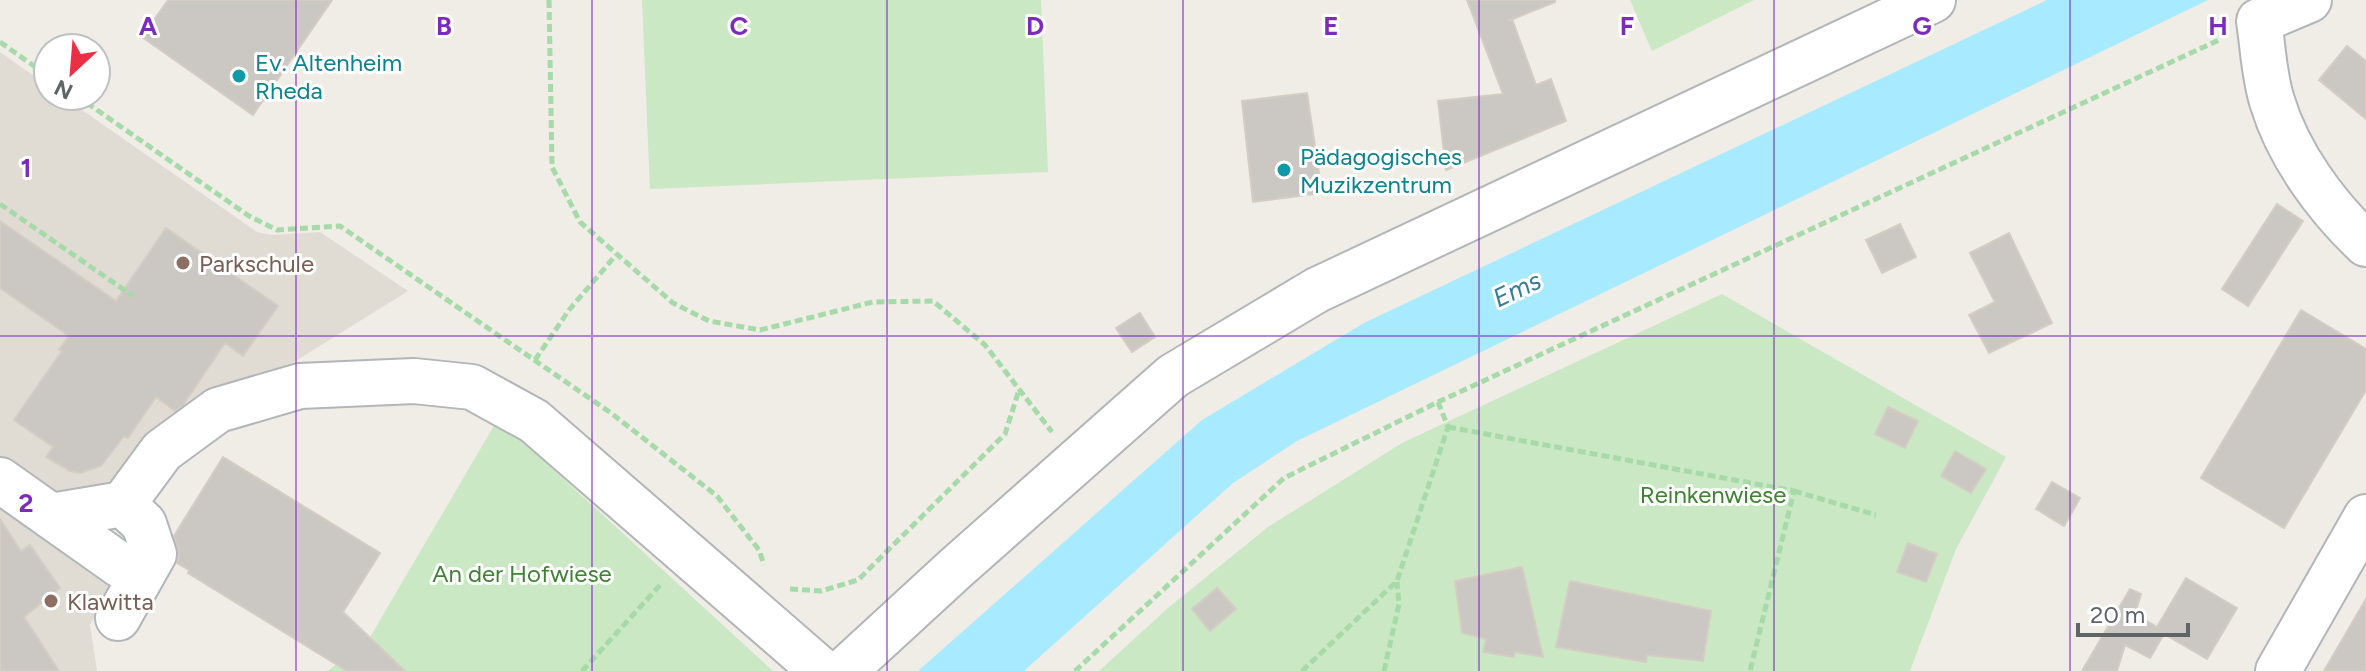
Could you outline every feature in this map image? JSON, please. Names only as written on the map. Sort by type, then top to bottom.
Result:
[{"type":"street","points":[[844,671],[1173,376],[1317,290],[1933,0]]},
{"type":"street","points":[[2309,0],[2259,21],[2272,101],[2300,165],[2341,220],[2366,244]]},
{"type":"street","points":[[51,516],[123,504],[162,451],[218,410],[300,386],[414,381],[472,387],[534,421],[687,556],[770,606],[822,671]]},
{"type":"street","points":[[0,480],[120,565]]},
{"type":"street","points":[[118,618],[154,554],[144,524],[123,504]]},
{"type":"street","points":[[2278,671],[2366,517]]},
{"type":"path","points":[[549,0],[552,167],[580,222],[616,255],[673,303],[709,321],[760,330],[873,302],[933,301],[985,345],[1075,462]]},
{"type":"path","points":[[1075,671],[1284,478],[1438,402],[2259,21]]},
{"type":"path","points":[[0,42],[32,65]]},
{"type":"path","points":[[100,112],[249,216],[277,230],[340,226],[611,413],[717,496],[759,550],[770,606],[858,580],[1005,434],[1019,390]]},
{"type":"path","points":[[0,204],[133,296]]},
{"type":"path","points":[[535,360],[569,310],[616,255]]},
{"type":"path","points":[[1384,671],[1399,604],[1397,581],[1448,427],[1438,402]]},
{"type":"path","points":[[1448,427],[1794,491],[1876,515]]},
{"type":"path","points":[[1750,671],[1794,491]]},
{"type":"path","points":[[582,671],[687,556]]},
{"type":"path","points":[[1302,671],[1397,581]]},
{"type":"shaded area","name":"Parkschule","points":[[0,52],[32,75],[32,112],[85,112],[257,232],[272,235],[320,232],[408,291],[265,380],[112,493],[50,505],[0,469]]},
{"type":"shaded area","name":"Klawitta","points":[[0,496],[116,578],[90,625],[97,671],[0,671]]},
{"type":"green space","points":[[642,0],[1041,0],[1048,172],[650,189]]},
{"type":"green space","points":[[1630,0],[1754,0],[1652,51]]},
{"type":"green space","name":"Reinkenwiese","points":[[1722,294],[2006,457],[1956,549],[1910,671],[1099,671],[1168,608],[1268,527],[1402,443]]},
{"type":"green space","name":"An der Hofwiese","points":[[498,419],[773,671],[327,671],[366,644]]},
{"type":"water","name":"Ems","points":[[2047,0],[2208,0],[1297,441],[1233,483],[1024,671],[918,671],[1202,420],[1364,323]]},
{"type":"building","name":"Ev. Altenheim Rheda","points":[[168,0],[332,0],[253,115],[142,37]]},
{"type":"building","points":[[1467,0],[1555,0],[1512,19],[1536,85],[1551,79],[1566,121],[1446,170],[1438,101],[1503,94]]},
{"type":"building","points":[[2347,46],[2366,61],[2366,119],[2319,80]]},
{"type":"building","name":"Pädagogisches Muzikzentrum","points":[[1307,93],[1322,193],[1253,202],[1242,101]]},
{"type":"building","points":[[2277,204],[2303,221],[2248,306],[2222,289]]},
{"type":"building","points":[[0,221],[116,301],[166,228],[278,306],[243,356],[225,343],[183,405],[175,411],[156,397],[128,438],[124,436],[101,466],[80,473],[70,471],[46,457],[53,447],[14,420],[69,336],[0,288]]},
{"type":"building","points":[[1900,224],[1916,257],[1882,273],[1866,240]]},
{"type":"building","points":[[2009,233],[2052,323],[1989,353],[1969,315],[1995,302],[1970,253]]},
{"type":"building","points":[[2301,310],[2366,349],[2366,390],[2284,528],[2201,478]]},
{"type":"building","points":[[1140,313],[1155,337],[1132,352],[1116,328]]},
{"type":"building","points":[[1888,407],[1918,421],[1905,448],[1875,434]]},
{"type":"building","points":[[1955,451],[1986,469],[1971,493],[1941,476]]},
{"type":"building","points":[[223,457],[380,553],[343,612],[405,671],[347,671],[188,573],[189,570],[177,563],[179,556],[174,536]]},
{"type":"building","points":[[2052,482],[2080,498],[2064,526],[2036,509]]},
{"type":"building","points":[[0,519],[21,551],[30,545],[60,588],[24,617],[59,671],[0,671]]},
{"type":"building","points":[[1908,543],[1937,554],[1926,582],[1897,572]]},
{"type":"building","points":[[1522,567],[1543,657],[1515,652],[1514,657],[1483,652],[1486,639],[1462,633],[1455,581]]},
{"type":"building","points":[[2186,578],[2237,608],[2207,659],[2164,634],[2150,658],[2125,645],[2117,671],[2082,671],[2130,589],[2141,594],[2135,614],[2157,627]]},
{"type":"building","points":[[1570,581],[1711,611],[1703,661],[1647,655],[1646,662],[1556,647]]},
{"type":"building","points":[[1217,588],[1236,609],[1210,631],[1192,609]]},
{"type":"building","points":[[2366,599],[2366,671],[2324,671]]},
{"type":"place","name":"Ev. Altenheim Rheda","points":[[239,76]]},
{"type":"place","name":"Pädagogisches Muzikzentrum","points":[[1284,170]]},
{"type":"place","name":"Parkschule","points":[[183,263]]},
{"type":"place","name":"Klawitta","points":[[51,601]]}]
